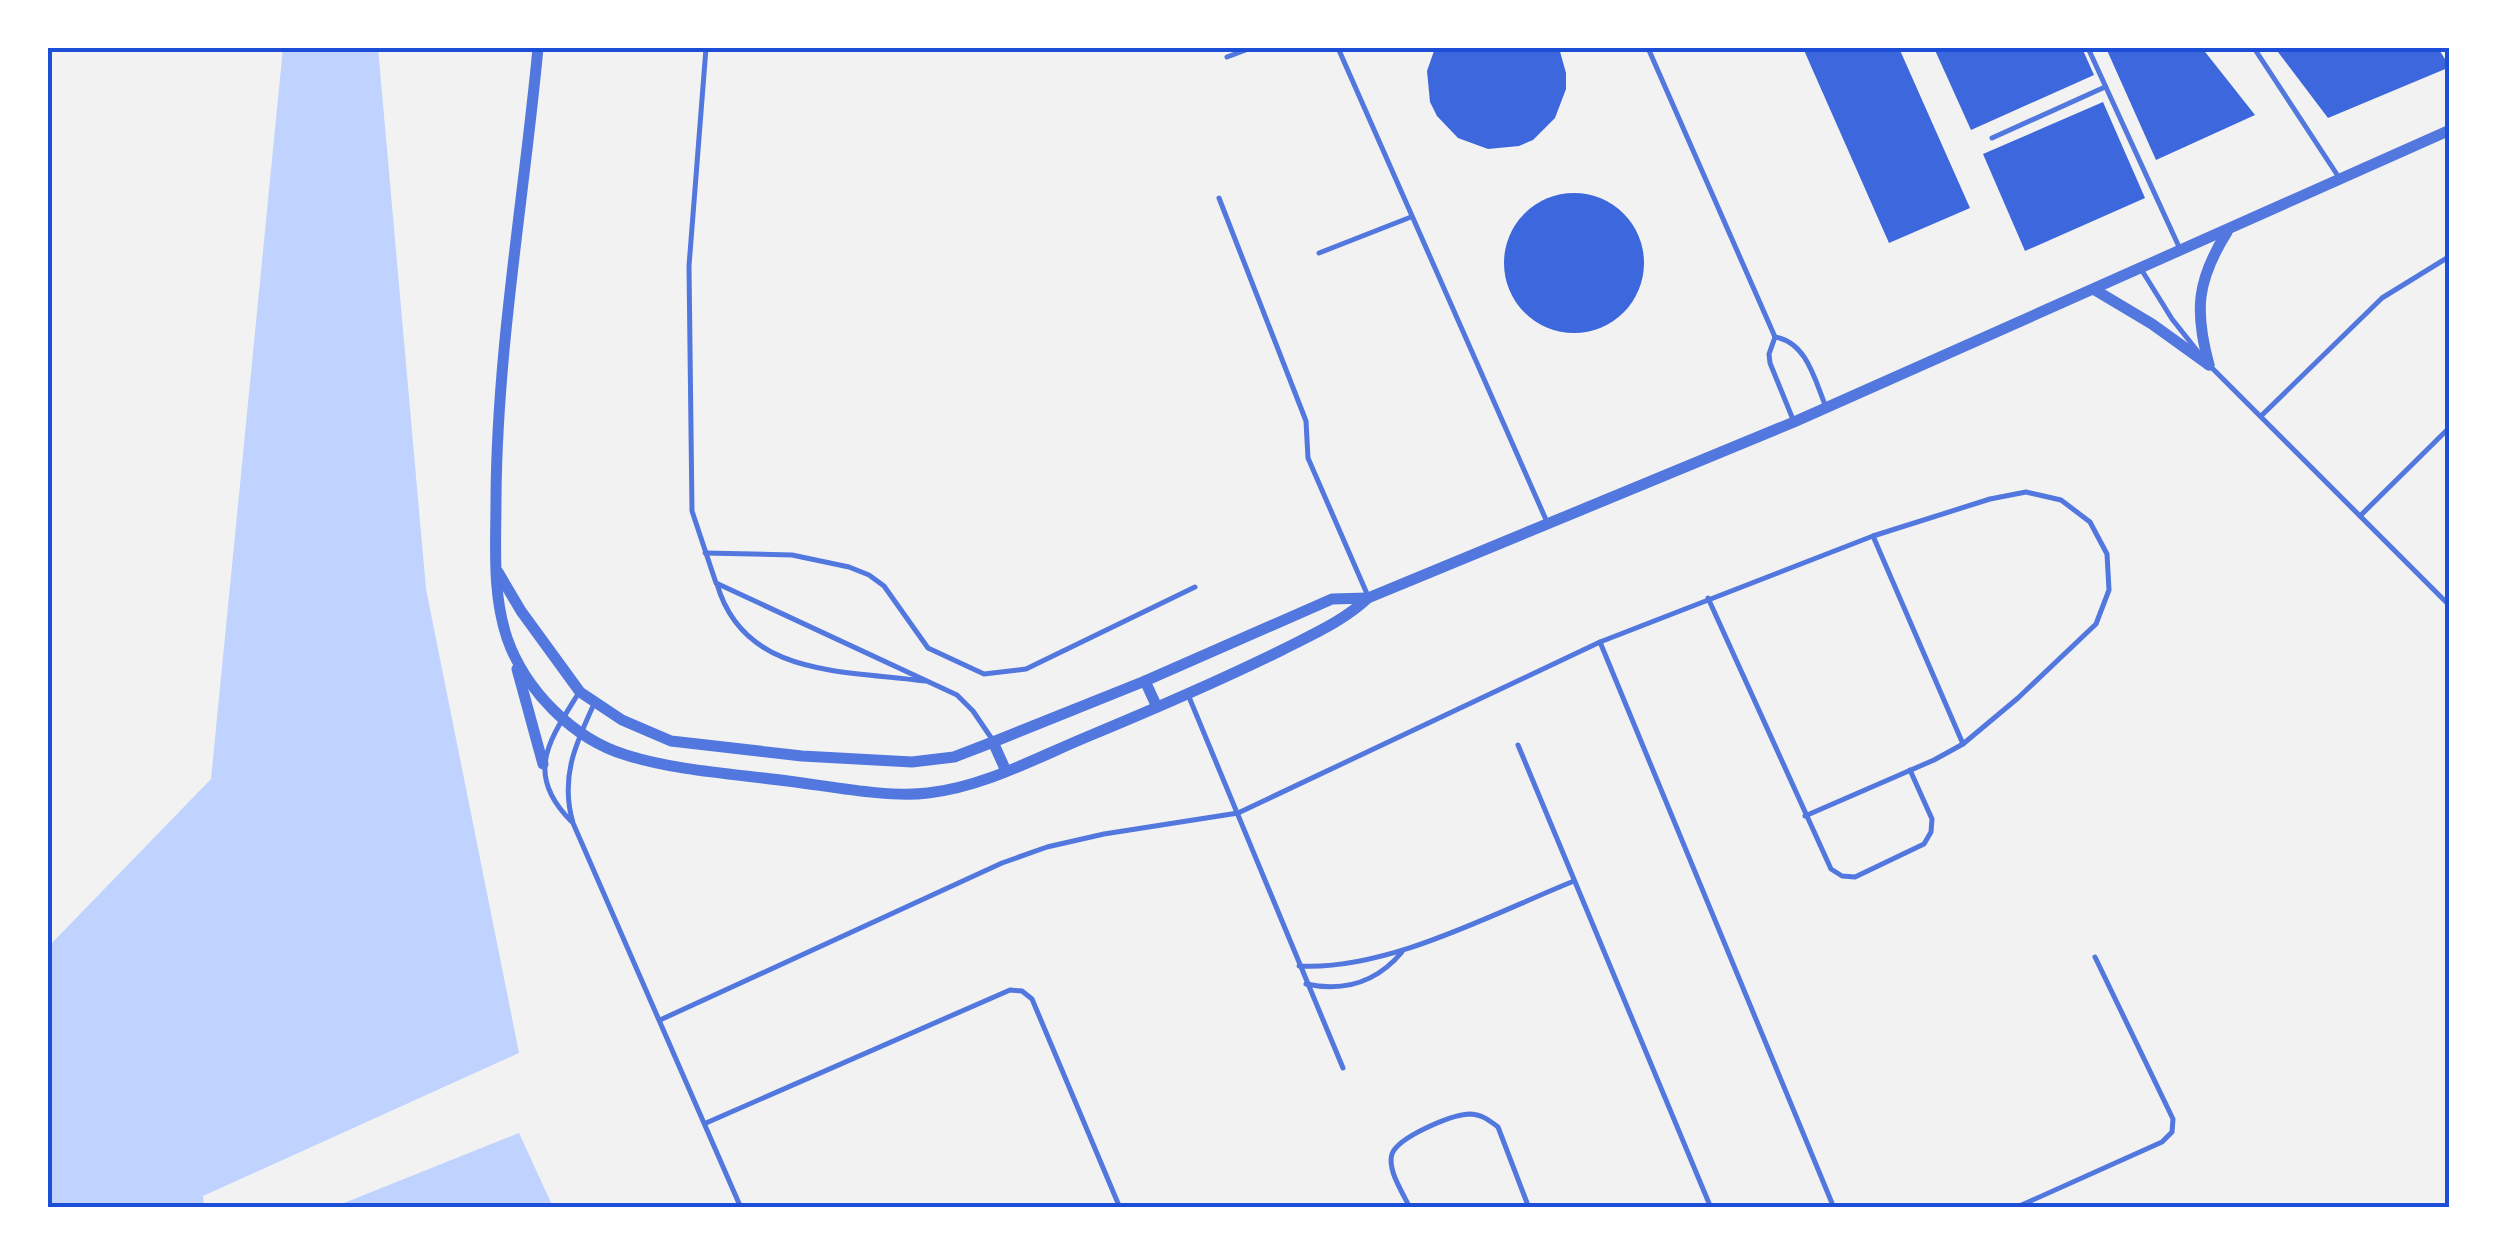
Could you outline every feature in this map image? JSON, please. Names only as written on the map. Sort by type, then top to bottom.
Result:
[{"type":"street","points":[[538,48],[504,351],[496,469],[496,568],[498,605],[543,764]]},
{"type":"street","points":[[508,641],[540,696],[581,732],[626,755],[843,788],[925,794],[970,785],[1188,694],[1342,621],[1368,598],[1794,422],[2450,130]]},
{"type":"street","points":[[2209,365],[2200,331],[2200,296],[2209,262],[2228,232]]},
{"type":"street","points":[[2095,290],[2209,365]]},
{"type":"street","points":[[496,568],[530,624],[580,692],[594,704],[671,742],[802,756],[912,762],[954,757],[993,742],[1332,599],[1368,598]]},
{"type":"street","points":[[1145,681],[1157,707]]},
{"type":"street","points":[[993,742],[1006,771]]},
{"type":"lane","points":[[706,48],[689,266],[692,511],[704,553],[724,608],[755,645],[788,661],[933,682]]},
{"type":"lane","points":[[1226,57],[1251,48]]},
{"type":"lane","points":[[1338,48],[1548,524]]},
{"type":"lane","points":[[1648,48],[1775,337],[1770,363],[1794,422]]},
{"type":"lane","points":[[2088,48],[2182,252]]},
{"type":"lane","points":[[2254,48],[2340,178]]},
{"type":"lane","points":[[1992,138],[2105,87]]},
{"type":"lane","points":[[1219,198],[1306,421],[1308,458],[1368,598]]},
{"type":"lane","points":[[1319,252],[1410,216]]},
{"type":"lane","points":[[2261,416],[2382,298],[2450,256]]},
{"type":"lane","points":[[2141,269],[2172,320],[2209,365],[2450,606]]},
{"type":"lane","points":[[1775,337],[1799,349],[1826,407]]},
{"type":"lane","points":[[2360,516],[2450,427]]},
{"type":"lane","points":[[660,1020],[1002,862],[1047,846],[1104,834],[1238,813],[1600,642],[1873,536],[1990,499],[2026,492],[2061,500],[2090,522],[2107,554],[2109,590],[2096,624],[2018,698],[1962,744],[1805,816]]},
{"type":"lane","points":[[1873,536],[1962,744]]},
{"type":"lane","points":[[704,553],[792,555],[869,574],[884,586],[928,648],[984,674],[1026,669],[1196,587]]},
{"type":"lane","points":[[716,583],[957,695],[973,710],[993,742]]},
{"type":"lane","points":[[1708,598],[1831,869],[1854,877],[1924,844],[1931,832],[1932,819],[1910,770]]},
{"type":"lane","points":[[1600,642],[1834,1208]]},
{"type":"lane","points":[[573,824],[555,803],[543,764],[563,718],[580,692]]},
{"type":"lane","points":[[1188,694],[1343,1068]]},
{"type":"lane","points":[[594,704],[567,777],[573,824],[741,1208]]},
{"type":"lane","points":[[1518,746],[1711,1208]]},
{"type":"lane","points":[[1299,966],[1360,963],[1404,950],[1574,881]]},
{"type":"lane","points":[[1306,984],[1337,988],[1368,980],[1404,950]]},
{"type":"lane","points":[[2015,1208],[2162,1142],[2172,1132],[2173,1119],[2095,957]]},
{"type":"lane","points":[[706,1123],[1010,990],[1022,991],[1032,998],[1120,1208]]},
{"type":"lane","points":[[1410,1208],[1391,1164],[1393,1152],[1411,1136],[1473,1114],[1498,1127],[1530,1208]]},
{"type":"water","points":[[283,48],[378,48],[426,589],[519,1053],[203,1196],[204,1207],[48,1207],[48,947],[211,779]]},
{"type":"water","points":[[519,1133],[553,1207],[334,1207]]},
{"type":"building","points":[[1435,48],[1559,48],[1566,89],[1555,118],[1533,140],[1519,146],[1488,149],[1458,138],[1437,116],[1430,102],[1427,71]]},
{"type":"building","points":[[1803,48],[1899,48],[1970,208],[1889,243]]},
{"type":"building","points":[[1934,48],[2082,48],[2094,75],[1971,130]]},
{"type":"building","points":[[2106,48],[2202,48],[2255,115],[2156,160]]},
{"type":"building","points":[[2275,48],[2438,48],[2450,67],[2328,118]]},
{"type":"building","points":[[2103,102],[2145,198],[2025,251],[1983,154]]},
{"type":"building","points":[[1574,193],[1601,199],[1623,214],[1638,236],[1644,263],[1638,290],[1623,312],[1601,327],[1574,333],[1547,327],[1525,312],[1510,290],[1504,263],[1510,236],[1525,214],[1547,199]]}]
